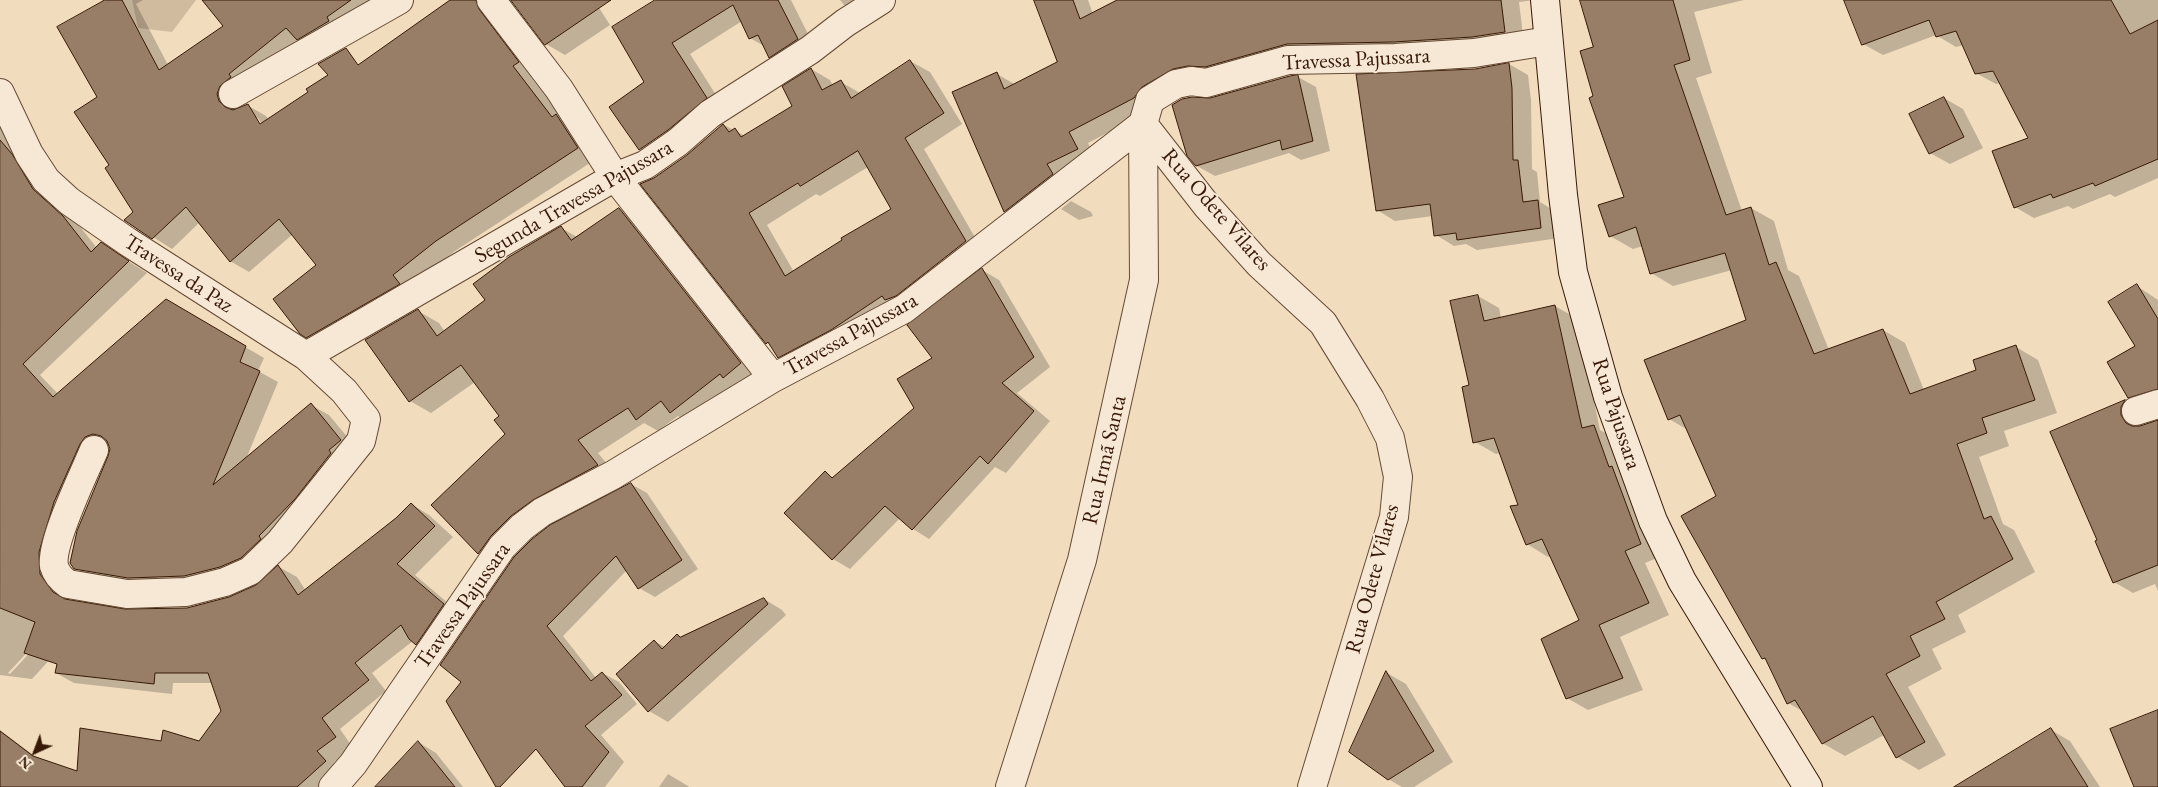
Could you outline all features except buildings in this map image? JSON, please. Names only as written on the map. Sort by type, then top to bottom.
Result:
[{"type":"street","points":[[233,94],[399,0]]},
{"type":"street","points":[[491,0],[559,88],[616,177],[773,378]]},
{"type":"street","name":"Segunda Travessa Pajussara","points":[[306,356],[616,177],[645,165],[678,142],[710,114],[810,50],[845,23],[881,0]]},
{"type":"street","name":"Rua Pajussara","points":[[1545,0],[1563,195],[1573,272],[1608,396],[1653,521],[1682,581],[1808,787]]},
{"type":"street","name":"Travessa Pajussara","points":[[333,787],[353,764],[502,546],[522,527],[542,512],[613,475],[773,378],[893,316],[916,301],[1143,124],[1150,100],[1176,84],[1191,81],[1213,81],[1288,60],[1304,61],[1474,53],[1548,41]]},
{"type":"street","name":"Travessa da Paz","points":[[0,93],[29,154],[46,180],[69,201],[128,242],[306,356],[344,391],[366,419],[361,441],[280,542],[250,571],[224,582],[186,592],[127,594],[68,584],[61,579],[54,566],[60,533],[94,450]]},
{"type":"street","name":"Rua Irmã Santa","points":[[1010,787],[1082,560],[1144,280],[1143,124]]},
{"type":"street","name":"Rua Odete Vilares","points":[[1143,124],[1207,206],[1260,264],[1323,323],[1370,399],[1390,438],[1398,477],[1394,517],[1312,787]]},
{"type":"shaded area","points":[[132,0],[196,0],[172,32],[138,28]]}]
